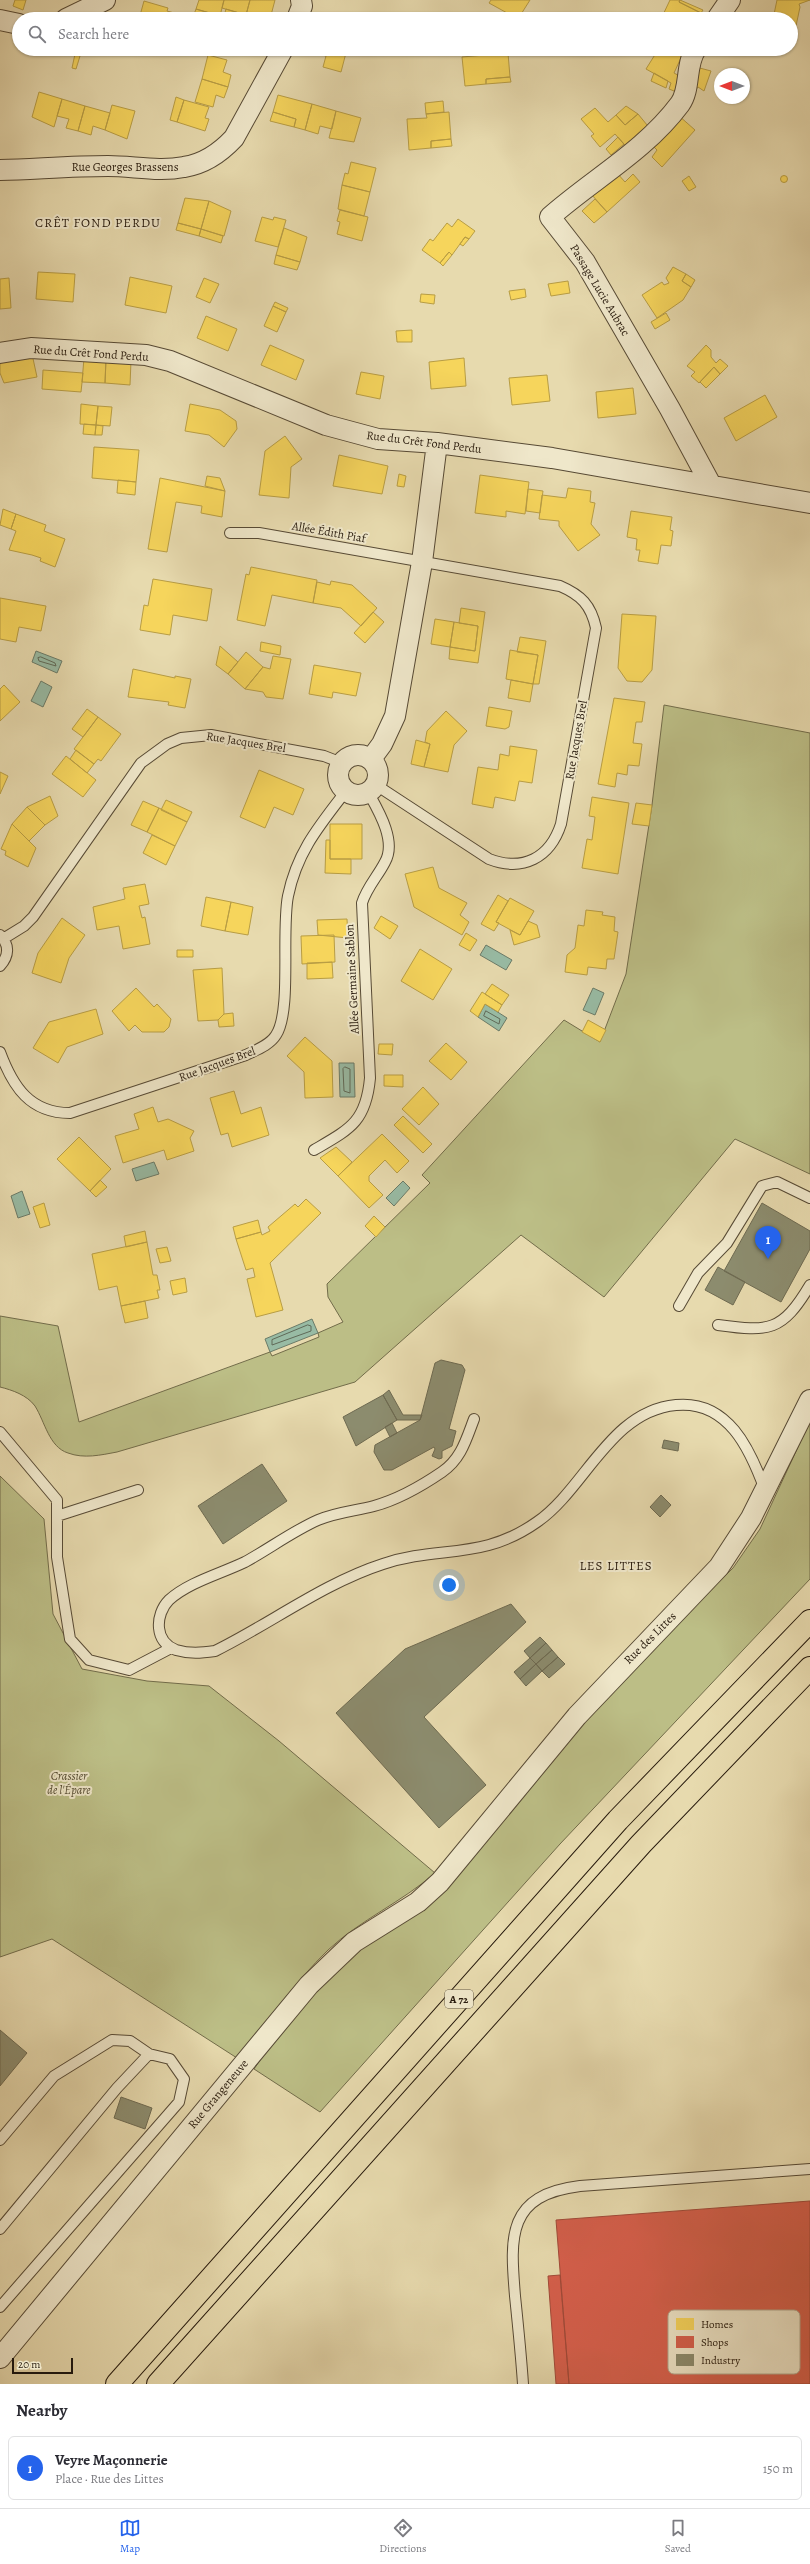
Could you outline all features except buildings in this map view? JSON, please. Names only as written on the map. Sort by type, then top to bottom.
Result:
[{"type":"highway","name":"A 72","points":[[117,2384],[618,1820],[810,1621]]},
{"type":"highway","name":"A 72","points":[[158,2384],[641,1844],[810,1668]]},
{"type":"street","points":[[80,12],[105,0]]},
{"type":"street","points":[[300,12],[302,6],[301,0]]},
{"type":"street","points":[[722,12],[730,0]]},
{"type":"street","points":[[0,20],[12,23]]},
{"type":"street","name":"Rue Georges Brassens","points":[[0,170],[108,166],[164,168],[184,167],[208,160],[222,151],[234,138],[279,56]]},
{"type":"street","name":"Passage Lucie Aubrac","points":[[694,56],[681,103],[638,150],[578,192],[550,217],[585,262],[670,409],[711,485]]},
{"type":"street","name":"Rue du Crêt Fond Perdu","points":[[0,353],[31,348],[158,357],[339,429],[378,439],[437,443],[552,458],[810,503]]},
{"type":"street","points":[[371,759],[382,744],[395,716],[422,562],[437,443]]},
{"type":"street","points":[[359,755],[371,759],[378,771],[372,788],[358,795],[346,791],[339,781],[338,774],[342,763],[353,756],[359,755]]},
{"type":"street","name":"Rue des Littes","points":[[461,1857],[576,1716],[720,1566],[751,1518],[810,1400]]},
{"type":"street","name":"Rue Grangeneuve","points":[[0,2358],[309,1985],[354,1942],[430,1892],[461,1857]]},
{"type":"lane","name":"Allée Édith Piaf","points":[[230,533],[258,533],[422,562]]},
{"type":"lane","name":"Rue Jacques Brel","points":[[372,788],[489,859],[504,865],[522,863],[541,855],[553,841],[561,824],[596,628],[589,607],[583,598],[560,586],[422,562]]},
{"type":"lane","name":"Rue Jacques Brel","points":[[2,937],[24,926],[33,918],[141,763],[167,744],[181,738],[211,735],[324,756],[342,763]]},
{"type":"lane","name":"Allée Germaine Sablon","points":[[314,1150],[357,1121],[364,1111],[369,1096],[370,1078],[362,910],[365,893],[386,860],[388,849],[384,826],[372,788]]},
{"type":"lane","name":"Rue Jacques Brel","points":[[0,1052],[16,1085],[32,1104],[46,1110],[70,1113],[246,1055],[270,1042],[276,1035],[282,1018],[285,924],[288,897],[295,873],[311,836],[346,791]]},
{"type":"lane","points":[[0,966],[7,956],[6,944],[2,937]]},
{"type":"lane","points":[[679,1306],[698,1273],[727,1243],[762,1186],[777,1182],[810,1198]]},
{"type":"lane","points":[[718,1325],[748,1329],[780,1323],[796,1310],[810,1285]]},
{"type":"lane","points":[[474,1419],[462,1451],[453,1463],[441,1473],[384,1503],[341,1512],[317,1520],[245,1562],[180,1592],[168,1601],[159,1622],[159,1634],[164,1642],[170,1648],[198,1654],[215,1651],[314,1596],[382,1564],[404,1558],[484,1548],[510,1538],[538,1522],[563,1498],[606,1446],[631,1422],[657,1410],[675,1405],[694,1405],[727,1420],[740,1437],[754,1460],[765,1490]]},
{"type":"lane","points":[[0,1432],[57,1500],[57,1557],[70,1639],[89,1660],[129,1670],[170,1648]]},
{"type":"lane","points":[[57,1516],[138,1490]]},
{"type":"lane","points":[[0,2140],[54,2076],[112,2040],[130,2042],[149,2054],[170,2059],[184,2079],[179,2102],[0,2307]]},
{"type":"lane","points":[[0,2229],[117,2088],[149,2054]]},
{"type":"lane","points":[[523,2384],[511,2248],[520,2217],[532,2202],[546,2194],[580,2186],[810,2169]]},
{"type":"green space","points":[[664,705],[810,733],[810,1174],[735,1139],[604,1297],[521,1235],[355,1382],[117,1452],[80,1456],[62,1450],[52,1440],[39,1412],[32,1402],[19,1394],[0,1387],[0,1316],[58,1326],[79,1422],[270,1352],[272,1356],[319,1337],[318,1333],[343,1322],[328,1297],[327,1284],[430,1183],[422,1175],[564,1020],[600,1042],[626,974],[652,805]]},
{"type":"green space","points":[[810,1421],[810,1579],[560,1844],[320,2112],[254,2069],[278,2034],[315,1990],[368,1941],[418,1913],[439,1897],[526,1790],[619,1682],[733,1568],[760,1529]]},
{"type":"green space","name":"Crassier de l'Épare","points":[[0,1476],[44,1519],[53,1614],[82,1669],[147,1681],[209,1686],[279,1741],[435,1873],[409,1893],[340,1939],[328,1950],[293,1989],[237,2058],[52,1939],[0,1957]]},
{"type":"water","points":[[36,651],[62,661],[57,673],[32,662]]},
{"type":"water","points":[[41,681],[52,687],[43,707],[31,701]]},
{"type":"water","points":[[486,945],[512,960],[506,970],[480,955]]},
{"type":"water","points":[[593,988],[604,993],[595,1015],[583,1010]]},
{"type":"water","points":[[485,1004],[507,1018],[499,1031],[478,1017]]},
{"type":"water","points":[[339,1063],[354,1063],[355,1097],[340,1097]]},
{"type":"water","points":[[154,1162],[159,1174],[136,1181],[132,1169]]},
{"type":"water","points":[[403,1181],[410,1188],[394,1206],[386,1198]]},
{"type":"water","points":[[22,1191],[30,1214],[18,1218],[11,1196]]},
{"type":"water","points":[[312,1319],[318,1333],[270,1352],[265,1339]]},
{"type":"place","name":"Veyre Maçonnerie","points":[[768,1259]]},
{"type":"district","name":"CRÊT FOND PERDU","points":[[98,222]]},
{"type":"district","name":"LES LITTES","points":[[616,1565]]}]
